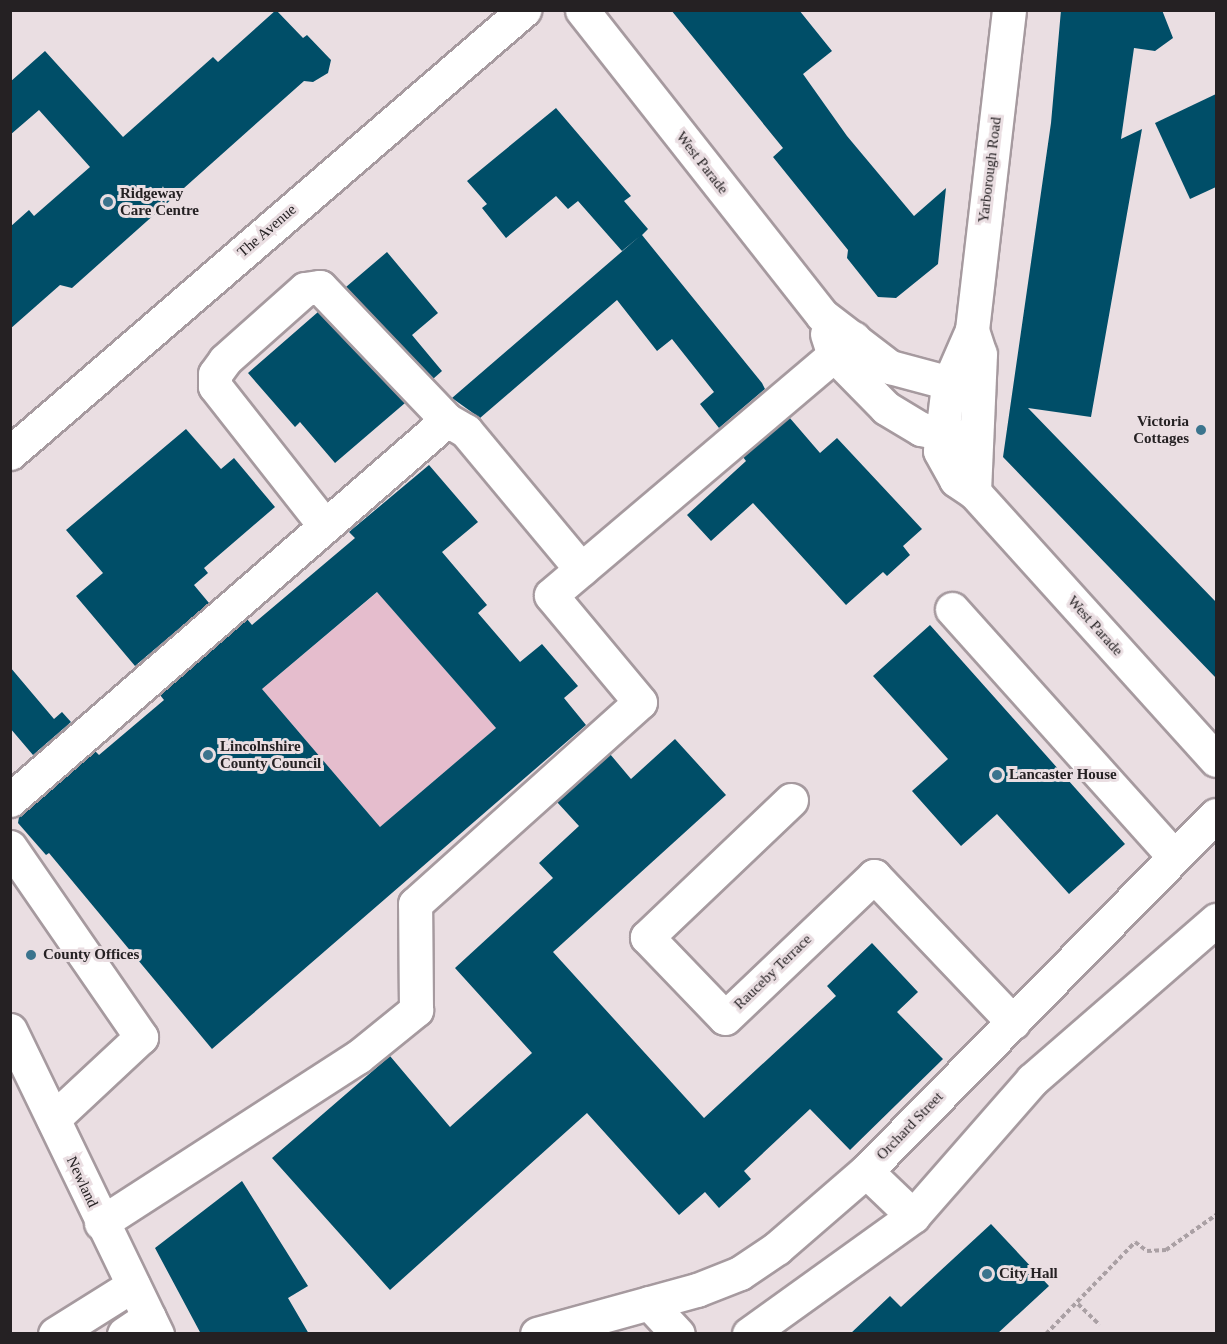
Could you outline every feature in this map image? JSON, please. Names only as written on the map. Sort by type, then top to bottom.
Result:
[{"type":"main road","name":"The Avenue","points":[[10,453],[524,10]]},
{"type":"main road","name":"West Parade","points":[[582,10],[822,315],[886,408],[921,429],[975,439]]},
{"type":"main road","name":"Yarborough Road","points":[[948,384],[972,330],[1009,10]]},
{"type":"main road","points":[[325,526],[215,386],[215,374],[225,360],[305,289],[320,287],[329,293],[447,420],[466,431],[581,569]]},
{"type":"main road","name":"Yarborough Road","points":[[972,330],[980,354],[980,391]]},
{"type":"main road","points":[[101,1223],[358,1057],[416,1010],[415,904],[640,702],[550,595],[844,346],[890,367],[980,391],[975,439],[974,492]]},
{"type":"main road","name":"West Parade","points":[[948,384],[940,434],[945,465],[956,480],[974,492],[1216,760]]},
{"type":"main road","points":[[10,800],[447,420]]},
{"type":"main road","points":[[952,609],[1174,856]]},
{"type":"main road","name":"Rauceby Terrace","points":[[791,800],[647,937],[725,1018],[874,876],[1013,1022]]},
{"type":"main road","name":"Orchard Street","points":[[537,1334],[650,1303],[740,1273],[786,1241],[866,1171],[1216,815]]},
{"type":"main road","points":[[11,845],[141,1037],[52,1119]]},
{"type":"main road","points":[[749,1334],[913,1216],[1032,1080],[1216,920]]},
{"type":"main road","name":"Newland","points":[[10,1030],[101,1223],[133,1285],[144,1328]]},
{"type":"main road","points":[[866,1171],[913,1216]]},
{"type":"main road","points":[[56,1334],[133,1285]]},
{"type":"main road","points":[[650,1303],[678,1334]]},
{"type":"path","points":[[1046,1334],[1078,1304],[1135,1242],[1147,1251],[1166,1250],[1216,1215]]},
{"type":"path","points":[[1078,1304],[1100,1325]]},
{"type":"shaded area","points":[[380,590],[391,608],[496,728],[380,827],[262,689]]},
{"type":"building","points":[[276,10],[303,38],[307,35],[331,60],[328,73],[313,82],[304,81],[72,288],[60,285],[10,329],[10,227],[29,210],[34,216],[90,167],[39,110],[10,135],[10,82],[45,51],[123,137],[213,57],[218,62]]},
{"type":"building","points":[[671,10],[799,10],[832,51],[803,74],[847,136],[914,216],[946,188],[938,264],[896,298],[878,297],[847,258],[848,250],[773,157],[783,148]]},
{"type":"building","points":[[1061,10],[1162,10],[1173,38],[1155,51],[1134,48],[1121,139],[1142,129],[1091,417],[1028,408],[1216,602],[1216,678],[1003,457],[1051,123]]},
{"type":"building","points":[[1216,94],[1216,187],[1190,199],[1155,123]]},
{"type":"building","points":[[556,108],[631,196],[624,201],[648,229],[642,235],[762,383],[765,389],[719,428],[700,404],[714,392],[672,339],[657,351],[617,300],[480,418],[452,398],[640,236],[622,251],[578,201],[568,209],[556,196],[506,238],[482,208],[487,204],[467,181]]},
{"type":"building","points":[[387,252],[438,313],[412,335],[442,371],[433,379],[346,287]]},
{"type":"building","points":[[318,312],[405,403],[335,463],[300,422],[295,427],[248,373]]},
{"type":"building","points":[[789,417],[820,453],[837,438],[922,529],[903,546],[910,555],[887,576],[883,572],[846,605],[753,503],[711,541],[687,515],[746,461],[743,457]]},
{"type":"building","points":[[186,429],[221,469],[234,458],[275,507],[204,568],[208,573],[194,585],[209,603],[135,666],[76,596],[103,573],[66,530]]},
{"type":"building","name":"Lincolnshire County Council","points":[[429,465],[478,522],[442,552],[487,605],[478,613],[520,662],[542,644],[578,686],[564,698],[586,725],[212,1049],[49,853],[46,855],[18,823],[19,817],[95,751],[99,755],[164,700],[160,695],[247,619],[252,625],[355,538],[349,532]],"holes":[[[377,592],[496,728],[380,827],[262,689]]]},
{"type":"building","name":"Lancaster House","points":[[930,625],[1125,844],[1069,894],[997,814],[961,846],[912,791],[948,759],[873,676]]},
{"type":"building","points":[[10,667],[54,719],[62,712],[71,722],[33,755],[10,728]]},
{"type":"building","points":[[675,739],[726,795],[553,952],[704,1118],[836,996],[827,986],[872,943],[918,992],[897,1012],[943,1059],[850,1150],[810,1109],[744,1171],[751,1179],[719,1208],[705,1192],[679,1215],[587,1113],[390,1290],[272,1158],[390,1056],[450,1127],[532,1053],[455,968],[553,878],[539,863],[579,826],[557,802],[610,754],[631,779]]},
{"type":"building","points":[[242,1181],[308,1286],[288,1298],[309,1334],[201,1334],[155,1248]]},
{"type":"building","name":"City Hall","points":[[991,1224],[1049,1286],[997,1334],[850,1334],[890,1296],[901,1307]]},
{"type":"place","name":"Ridgeway Care Centre","points":[[108,202]]},
{"type":"place","name":"Victoria Cottages","points":[[1201,430]]},
{"type":"place","name":"Lincolnshire County Council","points":[[208,755]]},
{"type":"place","name":"Lancaster House","points":[[997,775]]},
{"type":"place","name":"County Offices","points":[[31,955]]},
{"type":"place","name":"City Hall","points":[[987,1274]]}]
